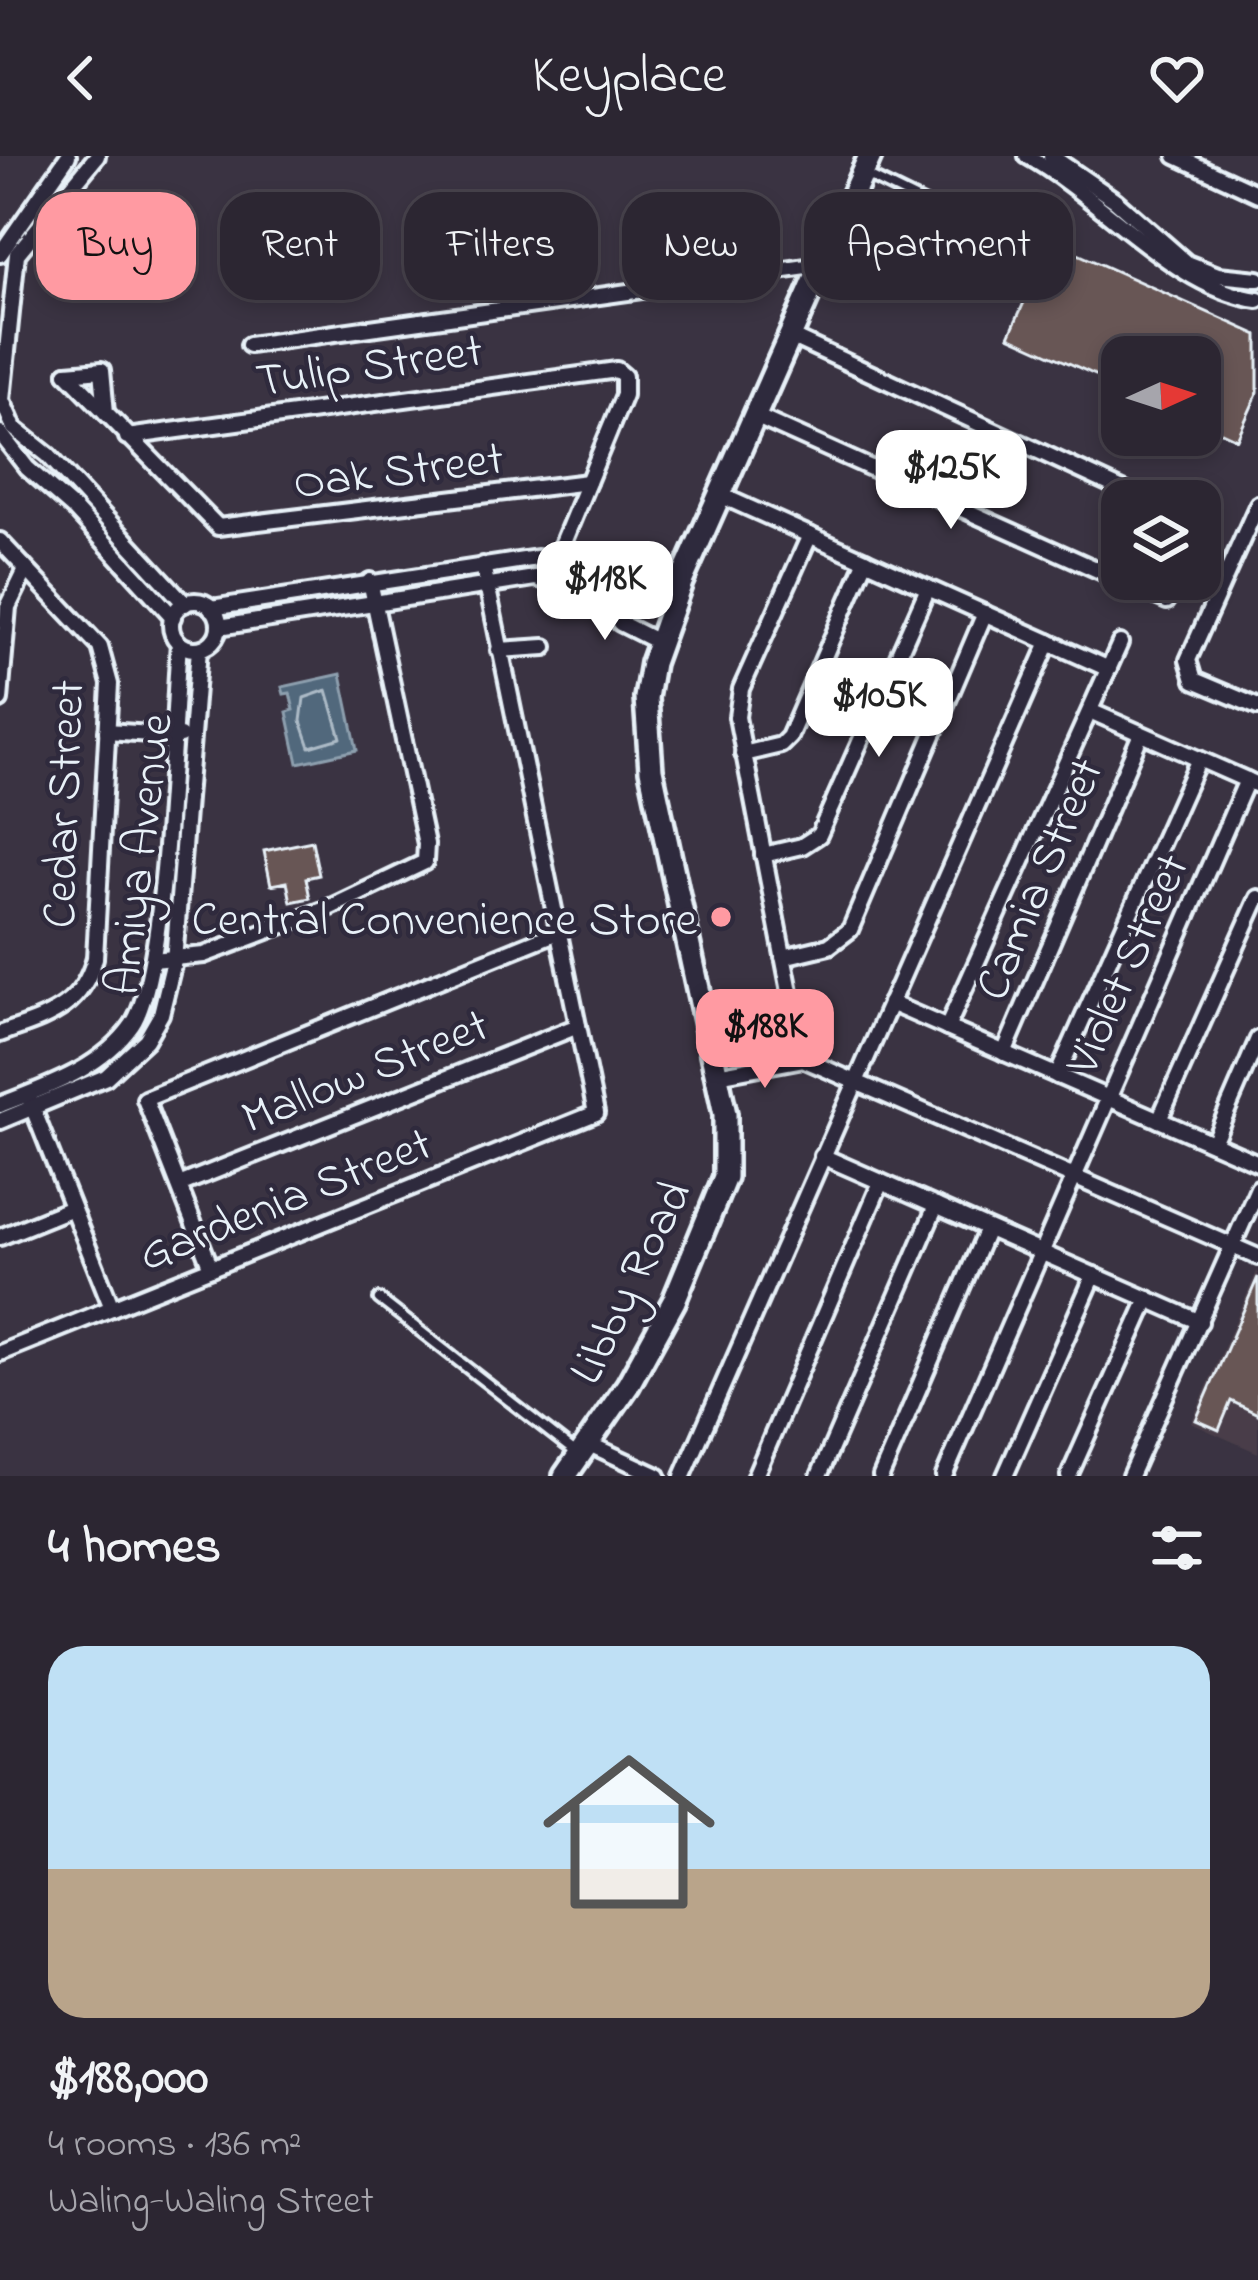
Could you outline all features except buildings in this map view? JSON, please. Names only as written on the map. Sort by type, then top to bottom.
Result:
[{"type":"main road","name":"Libby Road","points":[[854,192],[866,164]]},
{"type":"main road","name":"Libby Road","points":[[566,1476],[674,1301],[718,1202],[728,1146],[651,770],[646,698],[658,642],[681,581],[806,300]]},
{"type":"street","points":[[68,156],[24,228],[10,281],[2,411],[14,428],[48,455],[73,497],[173,617],[179,643],[199,649],[214,640],[219,627],[211,608]]},
{"type":"street","points":[[0,254],[24,228],[72,192],[97,156]]},
{"type":"street","points":[[1176,156],[1258,194]]},
{"type":"street","points":[[1039,158],[1187,262],[1228,277],[1258,279]]},
{"type":"street","points":[[1154,241],[1181,272],[1225,294],[1258,300]]},
{"type":"street","points":[[249,345],[804,267]]},
{"type":"street","points":[[1225,294],[1228,277]]},
{"type":"street","points":[[790,336],[1101,480]]},
{"type":"street","name":"Tulip Street","points":[[127,437],[606,370],[621,372],[624,395],[588,482]]},
{"type":"street","points":[[106,415],[127,437]]},
{"type":"street","points":[[754,416],[1167,602]]},
{"type":"street","points":[[0,433],[26,468],[73,497],[185,604],[211,608],[370,581],[556,559],[625,580],[653,574],[681,581]]},
{"type":"street","name":"Oak Street","points":[[127,437],[218,527],[588,482]]},
{"type":"street","points":[[548,579],[588,482]]},
{"type":"street","points":[[720,495],[1109,669]]},
{"type":"street","points":[[1258,504],[1189,660],[1189,671],[1201,685],[1258,707]]},
{"type":"street","points":[[803,1059],[737,717],[741,689],[810,535]]},
{"type":"street","name":"Cedar Street","points":[[0,542],[7,556],[26,570],[106,659],[107,731],[88,982],[63,1010],[0,1034]]},
{"type":"street","points":[[743,754],[781,746],[790,737],[866,560]]},
{"type":"street","points":[[482,566],[578,1026]]},
{"type":"street","points":[[0,700],[8,607],[26,570]]},
{"type":"street","points":[[219,627],[548,579],[617,600]]},
{"type":"street","points":[[625,580],[617,616],[626,629],[658,642]]},
{"type":"street","points":[[153,960],[174,961],[294,922],[430,865],[370,581]]},
{"type":"street","points":[[763,855],[802,846],[819,835],[928,588]]},
{"type":"street","points":[[173,617],[185,604]]},
{"type":"street","points":[[783,957],[829,946],[850,930],[986,614]]},
{"type":"street","points":[[683,1476],[1048,641]]},
{"type":"street","name":"Amiya Avenue","points":[[0,1121],[82,1070],[120,1040],[140,1012],[153,960],[179,643]]},
{"type":"street","points":[[947,1028],[1120,643]]},
{"type":"street","points":[[500,650],[545,647]]},
{"type":"street","name":"Amiya Avenue","points":[[0,1105],[90,1085],[130,1057],[156,1026],[174,961],[199,649]]},
{"type":"street","points":[[1090,711],[1252,783]]},
{"type":"street","points":[[107,731],[192,737]]},
{"type":"street","name":"Camia Street","points":[[1004,1053],[1141,734]]},
{"type":"street","points":[[1057,1076],[1199,759]]},
{"type":"street","name":"Violet Street","points":[[944,1476],[1108,1098],[1252,783]]},
{"type":"street","points":[[1160,1120],[1258,898]]},
{"type":"street","points":[[211,1268],[145,1099],[558,932]]},
{"type":"street","points":[[890,1003],[1258,1163]]},
{"type":"street","name":"Gardenia Street","points":[[0,1353],[596,1113],[578,1026]]},
{"type":"street","name":"Mallow Street","points":[[178,1185],[578,1026]]},
{"type":"street","points":[[1213,1143],[1258,1039]]},
{"type":"street","points":[[717,1075],[803,1059],[1258,1257]]},
{"type":"street","points":[[30,1101],[112,1308]]},
{"type":"street","points":[[821,1156],[1200,1322]]},
{"type":"street","points":[[754,1476],[881,1182]]},
{"type":"street","points":[[1130,1476],[1258,1188]]},
{"type":"street","points":[[819,1476],[936,1206]]},
{"type":"street","points":[[0,1237],[72,1208]]},
{"type":"street","points":[[881,1476],[987,1229]]},
{"type":"street","points":[[1005,1476],[1094,1275]]},
{"type":"street","points":[[1069,1476],[1148,1299]]},
{"type":"street","points":[[585,1450],[658,1476]]},
{"type":"lane","points":[[866,164],[916,192]]},
{"type":"lane","points":[[379,1299],[585,1450]]},
{"type":"shaded area","points":[[1258,1272],[1258,1453],[1191,1423]]},
{"type":"water","points":[[341,674],[357,750],[298,763],[287,712],[294,710],[290,693],[284,694],[282,687]]},
{"type":"place","name":"Central Convenience Store","points":[[721,917]]}]
